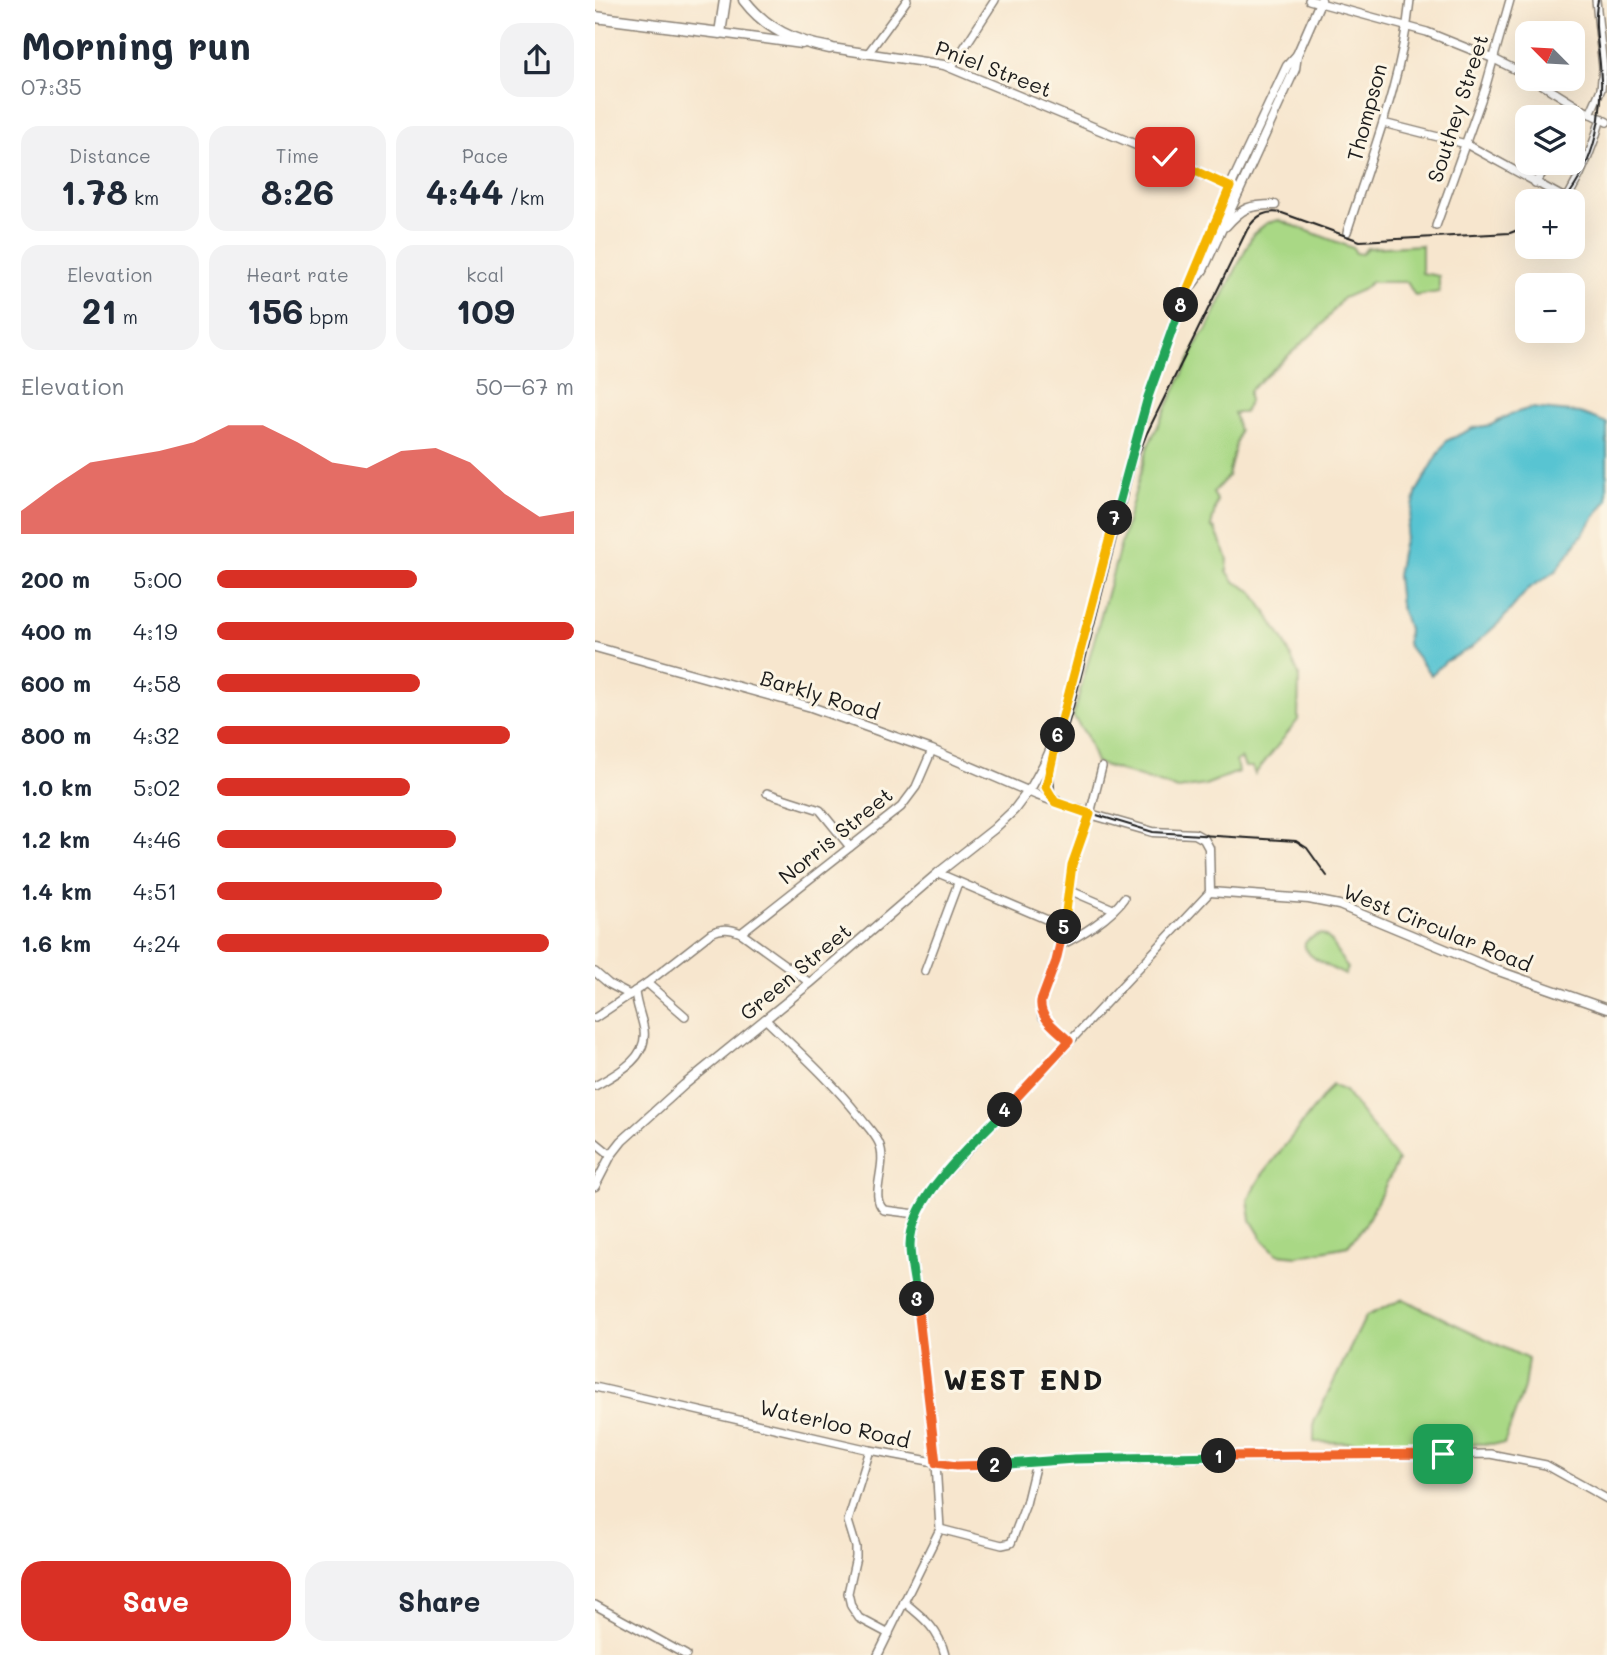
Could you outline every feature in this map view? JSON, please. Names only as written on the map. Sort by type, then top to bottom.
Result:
[{"type":"main road","points":[[720,33],[725,0]]},
{"type":"main road","points":[[744,0],[761,19],[787,36],[830,48]]},
{"type":"main road","name":"Pniel Street","points":[[595,16],[720,33]]},
{"type":"street","points":[[869,52],[907,0]]},
{"type":"street","points":[[1309,0],[1406,25],[1515,70]]},
{"type":"street","name":"Thompson","points":[[1347,232],[1383,123],[1410,0]]},
{"type":"street","name":"Southey Street","points":[[1436,226],[1494,59],[1510,0]]},
{"type":"street","points":[[1586,112],[1601,89],[1603,68],[1595,0]]},
{"type":"street","points":[[1055,802],[1046,787],[1047,778],[1144,410],[1174,322],[1189,289],[1203,270],[1240,191],[1295,69],[1297,55],[1321,2]]},
{"type":"street","points":[[951,68],[990,3]]},
{"type":"street","name":"Pniel Street","points":[[720,33],[869,52],[951,68],[1240,191]]},
{"type":"street","points":[[1189,289],[1192,275],[1230,187],[1287,66],[1297,55]]},
{"type":"street","points":[[1383,123],[1466,144],[1559,197],[1569,195],[1604,120],[1552,91]]},
{"type":"street","points":[[1535,183],[1541,175]]},
{"type":"street","points":[[1221,230],[1243,209],[1254,205],[1275,205]]},
{"type":"street","name":"Barkly Road","points":[[595,647],[811,706],[932,750],[1090,814],[1146,830],[1200,836],[1206,841],[1210,853],[1210,892]]},
{"type":"street","name":"Green Street","points":[[595,1185],[622,1141],[684,1085],[1006,818],[1045,764],[1060,729]]},
{"type":"street","name":"Norris Street","points":[[741,933],[901,807],[911,796],[932,750]]},
{"type":"street","points":[[1069,1041],[1042,1016],[1041,1001],[1061,945],[1072,865],[1090,814],[1102,768]]},
{"type":"street","points":[[767,793],[820,810],[850,847]]},
{"type":"street","points":[[937,873],[1064,927]]},
{"type":"street","points":[[925,971],[958,883]]},
{"type":"street","points":[[1069,890],[1113,909]]},
{"type":"street","points":[[877,1655],[940,1529],[936,1463],[910,1245],[916,1214],[939,1181],[1210,892]]},
{"type":"street","name":"West Circular Road","points":[[1210,892],[1309,899],[1339,905],[1493,970],[1607,1009]]},
{"type":"street","points":[[1061,945],[1079,936],[1123,898]]},
{"type":"street","points":[[595,1018],[647,983],[711,933],[721,929],[741,933],[810,983]]},
{"type":"street","points":[[595,972],[609,984],[632,993]]},
{"type":"street","points":[[647,983],[685,1016]]},
{"type":"street","points":[[595,1086],[622,1070],[638,1056],[642,1047],[644,1030],[632,993]]},
{"type":"street","points":[[765,1020],[830,1082],[879,1142],[883,1164],[877,1196],[880,1208],[916,1214]]},
{"type":"street","points":[[595,1142],[611,1155]]},
{"type":"street","name":"Waterloo Road","points":[[595,1387],[870,1450],[956,1466],[1074,1459],[1490,1454],[1546,1465],[1607,1499]]},
{"type":"street","points":[[870,1450],[848,1521],[856,1547],[848,1593],[859,1618],[889,1634]]},
{"type":"street","points":[[940,1529],[1002,1545],[1011,1543],[1026,1504],[1036,1462]]},
{"type":"street","points":[[904,1602],[928,1620],[942,1642],[945,1655]]},
{"type":"street","points":[[595,1605],[686,1655]]},
{"type":"green space","points":[[1279,220],[1353,248],[1356,253],[1362,254],[1367,248],[1422,245],[1422,273],[1439,276],[1439,292],[1415,296],[1407,282],[1371,282],[1362,290],[1343,298],[1321,326],[1249,391],[1249,402],[1244,413],[1234,413],[1239,431],[1228,476],[1213,493],[1217,500],[1211,527],[1215,529],[1228,559],[1227,571],[1234,581],[1253,592],[1284,641],[1299,675],[1298,720],[1255,774],[1252,767],[1245,767],[1241,758],[1236,761],[1238,772],[1205,785],[1178,789],[1096,763],[1086,735],[1073,716],[1148,446],[1253,234],[1267,223]]},
{"type":"green space","points":[[1321,934],[1330,940],[1348,968],[1345,975],[1320,962],[1306,950],[1305,944],[1309,939]]},
{"type":"green space","points":[[1332,1085],[1345,1091],[1398,1161],[1365,1225],[1348,1246],[1297,1256],[1277,1254],[1263,1240],[1251,1220],[1248,1200],[1262,1175]]},
{"type":"green space","points":[[1403,1299],[1528,1359],[1524,1388],[1504,1444],[1314,1442],[1314,1422],[1366,1316]]},
{"type":"water","points":[[1531,408],[1580,413],[1607,423],[1607,500],[1556,571],[1528,589],[1502,620],[1471,648],[1446,661],[1431,675],[1407,644],[1408,629],[1400,604],[1397,576],[1417,491],[1446,441],[1473,428],[1491,425],[1511,414]]},
{"type":"tram line","points":[[1573,189],[1590,154],[1599,119],[1601,82],[1596,24],[1598,0]]},
{"type":"tram line","points":[[1327,876],[1307,848],[1296,841],[1153,832],[1080,810],[1063,802],[1054,792],[1053,773],[1071,715],[1135,463],[1147,433],[1247,230],[1262,215],[1282,213],[1360,241],[1515,231]]},
{"type":"district","name":"WEST END","points":[[1024,1379]]},
{"type":"route","points":[[1165,157],[1230,187],[1179,308],[1148,397],[1047,778],[1046,787],[1055,802],[1090,814],[1075,852],[1061,945],[1040,1010],[1042,1016],[1069,1041],[939,1181],[916,1214],[910,1245],[936,1463],[956,1466],[1074,1459],[1443,1454]]}]
